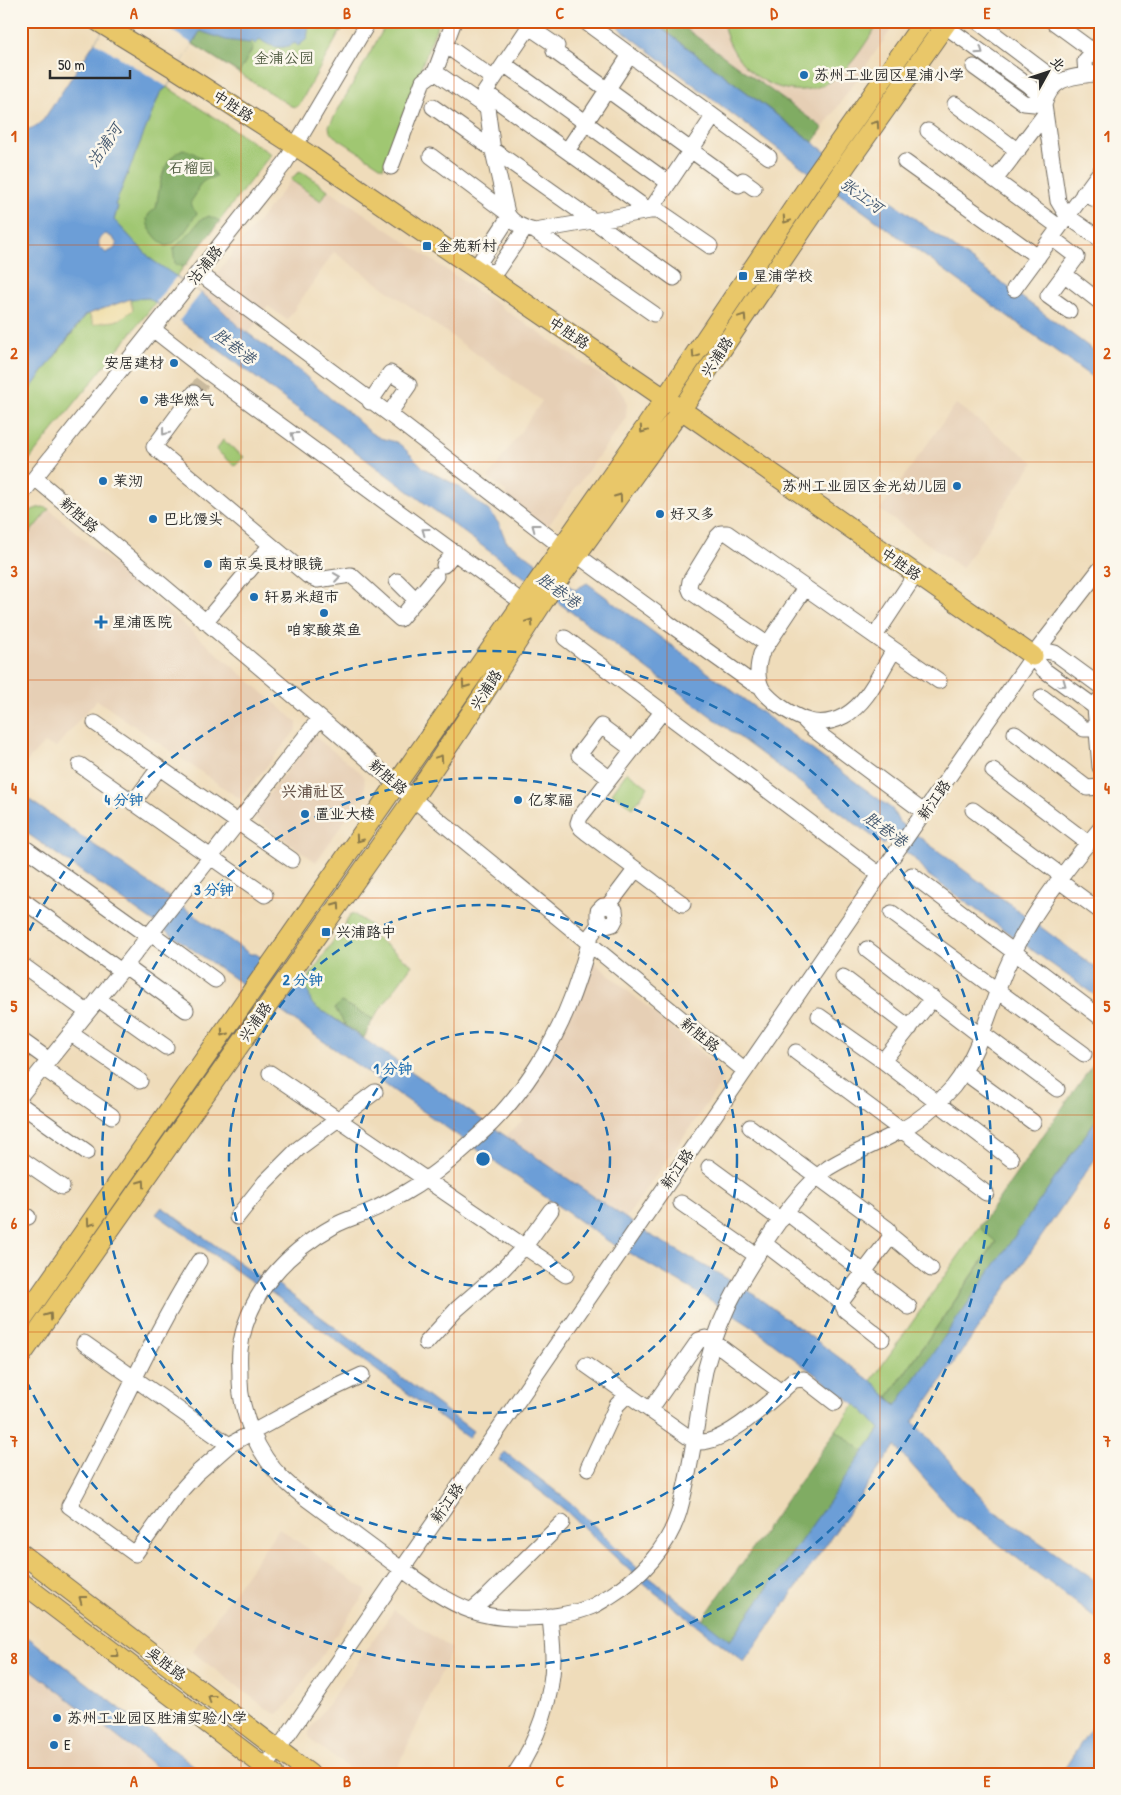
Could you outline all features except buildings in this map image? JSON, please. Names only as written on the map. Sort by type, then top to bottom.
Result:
[{"type":"main road","name":"兴浦路","points":[[564,558],[668,394],[832,152],[924,21]]},
{"type":"main road","name":"中胜路","points":[[107,23],[180,65],[299,141],[487,268],[1036,653]]},
{"type":"main road","name":"兴浦路","points":[[21,1356],[413,798],[481,698],[540,591],[684,405],[945,23]]},
{"type":"main road","name":"中胜路","points":[[684,405],[916,574],[1036,653]]},
{"type":"main road","name":"兴浦路","points":[[21,1322],[252,993],[522,602],[540,591]]},
{"type":"main road","name":"吴胜路","points":[[21,1553],[306,1772]]},
{"type":"main road","name":"吴胜路","points":[[21,1582],[235,1744],[267,1772]]},
{"type":"main road","points":[[235,1744],[248,1726]]},
{"type":"street","name":"沽浦路","points":[[21,495],[285,163],[369,21]]},
{"type":"street","points":[[391,167],[423,81],[435,72],[454,21]]},
{"type":"street","points":[[584,21],[769,157]]},
{"type":"street","points":[[977,21],[1058,82]]},
{"type":"street","points":[[996,180],[1018,150],[1058,82],[1093,74],[1085,61],[1096,47],[1052,21]]},
{"type":"street","points":[[945,23],[1045,106],[1056,193],[1062,209],[1059,227],[1077,257],[1048,296],[1069,311]]},
{"type":"street","points":[[487,268],[508,215],[493,150],[485,92],[531,24],[557,46],[554,51],[608,88],[739,185],[743,180],[754,188]]},
{"type":"street","points":[[445,45],[494,79]]},
{"type":"street","points":[[566,151],[630,55]]},
{"type":"street","points":[[504,64],[669,183]]},
{"type":"street","points":[[974,67],[1024,103],[1045,106]]},
{"type":"street","points":[[435,72],[487,108]]},
{"type":"street","points":[[485,92],[650,211]]},
{"type":"street","points":[[956,104],[1018,150]]},
{"type":"street","points":[[433,107],[674,278]]},
{"type":"street","points":[[650,211],[713,117]]},
{"type":"street","points":[[928,131],[1059,227],[1100,239]]},
{"type":"street","points":[[431,156],[508,215],[654,314]]},
{"type":"street","points":[[905,162],[1038,257]]},
{"type":"street","points":[[1014,290],[1100,172]]},
{"type":"street","points":[[1083,194],[1100,201]]},
{"type":"street","points":[[487,268],[530,230],[650,211],[659,211],[710,246]]},
{"type":"street","points":[[1064,274],[1100,302]]},
{"type":"street","points":[[194,279],[389,414],[508,506],[564,558],[713,655],[751,682],[760,686]]},
{"type":"street","points":[[154,330],[177,348],[202,383],[455,552],[522,602]]},
{"type":"street","points":[[370,402],[390,373],[409,386],[389,414]]},
{"type":"street","points":[[202,383],[154,448],[308,576],[317,580],[351,575],[400,619],[455,552]]},
{"type":"street","name":"新胜路","points":[[35,478],[396,784],[745,1071]]},
{"type":"street","points":[[767,644],[691,592],[689,587],[690,581],[721,533],[727,533],[939,681]]},
{"type":"street","points":[[205,622],[270,546]]},
{"type":"street","name":"新江路","points":[[267,1772],[277,1749],[620,1251],[924,812],[1036,653],[1100,569]]},
{"type":"street","points":[[875,636],[916,574]]},
{"type":"street","points":[[397,581],[416,600]]},
{"type":"street","points":[[806,588],[761,654],[758,664],[760,686],[770,699],[794,716],[805,721],[814,730],[924,812]]},
{"type":"street","points":[[565,638],[880,876]]},
{"type":"street","points":[[805,721],[829,721],[842,717],[854,709],[862,701],[894,650]]},
{"type":"street","points":[[1100,686],[1055,654],[1036,653],[1044,670],[1097,703],[1100,767]]},
{"type":"street","points":[[1042,697],[1084,730],[1097,729]]},
{"type":"street","points":[[662,712],[580,816],[578,823],[581,828],[683,904]]},
{"type":"street","points":[[21,1095],[177,901],[320,718]]},
{"type":"street","points":[[95,723],[292,860]]},
{"type":"street","points":[[609,778],[579,755],[601,726],[632,749]]},
{"type":"street","points":[[1015,733],[1087,788],[1100,787]]},
{"type":"street","points":[[80,766],[265,895]]},
{"type":"street","points":[[133,803],[159,768]]},
{"type":"street","points":[[640,872],[612,910],[615,921],[603,924],[596,939],[589,944],[569,1005],[545,1052],[491,1123],[408,1191],[372,1210],[334,1226],[290,1255],[269,1279],[261,1292],[245,1329],[240,1350],[240,1386],[246,1418],[257,1442],[282,1478],[422,1584],[471,1610],[499,1616],[550,1616],[574,1612],[595,1605],[619,1591],[645,1568],[662,1547],[677,1517],[686,1488],[705,1373],[724,1314],[761,1250],[784,1216],[827,1169],[901,1131],[950,1091],[964,1072],[973,1056],[997,990],[1017,948],[1060,878],[1095,838],[993,771]]},
{"type":"street","points":[[973,810],[1100,911]]},
{"type":"street","points":[[21,845],[152,932],[215,980]]},
{"type":"street","points":[[912,875],[1017,948],[1100,1017]]},
{"type":"street","points":[[21,899],[186,1010]]},
{"type":"street","points":[[892,913],[1084,1054]]},
{"type":"street","points":[[867,949],[1057,1089]]},
{"type":"street","points":[[21,964],[87,1012]]},
{"type":"street","points":[[842,977],[910,1028]]},
{"type":"street","points":[[883,1061],[932,998]]},
{"type":"street","points":[[98,999],[166,1047]]},
{"type":"street","points":[[819,1016],[883,1061],[1011,1159]]},
{"type":"street","points":[[70,1032],[140,1081]]},
{"type":"street","points":[[21,1040],[46,1064],[112,1116]]},
{"type":"street","points":[[796,1052],[986,1193]]},
{"type":"street","points":[[964,1072],[1032,1122]]},
{"type":"street","points":[[270,1073],[566,1274]]},
{"type":"street","points":[[237,1217],[265,1182],[299,1148],[375,1092]]},
{"type":"street","points":[[21,1105],[87,1152]]},
{"type":"street","points":[[750,1127],[888,1229],[890,1235],[931,1269]]},
{"type":"street","points":[[21,1159],[62,1187]]},
{"type":"street","points":[[709,1166],[865,1271],[909,1307]]},
{"type":"street","points":[[681,1203],[761,1250],[841,1302],[846,1310],[882,1339]]},
{"type":"street","points":[[426,1343],[457,1309],[525,1246],[551,1210]]},
{"type":"street","points":[[841,1302],[889,1239],[890,1235]]},
{"type":"street","points":[[199,1261],[176,1297],[69,1506],[135,1554],[178,1494],[196,1474],[229,1445],[362,1375]]},
{"type":"street","points":[[650,1410],[699,1340],[706,1338],[781,1392]]},
{"type":"street","points":[[84,1343],[229,1445]]},
{"type":"street","points":[[586,1365],[694,1442],[701,1444],[734,1430],[751,1418],[794,1380],[804,1379],[836,1403]]},
{"type":"street","points":[[588,1468],[617,1405],[628,1394]]},
{"type":"street","points":[[471,1610],[486,1598],[562,1523]]},
{"type":"street","points":[[515,1774],[530,1748],[546,1705],[553,1659],[550,1616]]},
{"type":"shaded area","name":"苏州工业园区星浦小学","points":[[675,21],[897,21],[823,128]]},
{"type":"shaded area","points":[[300,172],[306,174],[614,384],[625,396],[627,403],[626,418],[541,536],[497,504],[507,492],[488,478],[542,401],[334,252],[287,320],[268,306],[249,333],[238,326],[218,306],[201,293],[291,180]]},
{"type":"shaded area","name":"苏州工业园区金光幼儿园","points":[[956,404],[1034,462],[962,568],[880,510]]},
{"type":"shaded area","name":"星浦医院","points":[[49,509],[297,722],[297,729],[240,799],[97,700],[56,747],[44,743],[21,768],[21,544]]},
{"type":"shaded area","points":[[314,736],[360,772],[364,778],[365,786],[364,793],[316,862],[252,816]]},
{"type":"shaded area","points":[[589,958],[716,1065],[721,1072],[722,1079],[721,1084],[626,1218],[506,1136],[523,1120],[513,1110]]},
{"type":"shaded area","points":[[279,1528],[367,1591],[283,1711],[277,1714],[271,1712],[192,1652]]},
{"type":"shaded area","points":[[394,1610],[452,1649],[393,1774],[357,1774],[313,1742],[309,1736],[309,1731]]},
{"type":"shaded area","name":"苏州工业园区胜浦实验小学","points":[[21,1662],[165,1774],[21,1774]]},
{"type":"green space","name":"金浦公园","points":[[156,21],[351,21],[340,32],[299,105],[296,107],[291,106]]},
{"type":"green space","name":"金浦公园","points":[[388,21],[439,21],[383,168],[334,136],[330,132],[329,126]]},
{"type":"green space","points":[[652,21],[675,21],[823,128],[813,142]]},
{"type":"green space","name":"苏州工业园区星浦小学","points":[[723,21],[880,21],[860,52],[842,73],[817,87],[799,90],[781,88],[764,81],[749,70],[737,56],[728,39]]},
{"type":"green space","points":[[200,31],[226,40],[250,43],[253,48],[239,73],[193,44]]},
{"type":"green space","name":"石榴园","points":[[167,87],[271,154],[176,277],[152,260],[114,220],[118,207],[115,205],[160,93]]},
{"type":"green space","points":[[183,149],[202,159],[216,177],[204,181],[198,187],[190,204],[197,213],[180,238],[166,246],[159,241],[147,222],[150,213],[156,208],[160,183],[166,167],[170,159]]},
{"type":"green space","points":[[300,172],[306,174],[328,190],[321,201],[291,180]]},
{"type":"green space","points":[[209,216],[220,221],[184,267],[175,264],[173,249],[191,232],[202,218]]},
{"type":"green space","points":[[149,298],[156,302],[21,470],[21,399],[86,315],[130,299]]},
{"type":"green space","points":[[223,440],[244,457],[235,466],[216,450]]},
{"type":"green space","points":[[43,507],[49,509],[21,544],[23,520],[30,511]]},
{"type":"green space","points":[[627,772],[648,787],[633,808],[612,793]]},
{"type":"green space","points":[[352,913],[371,926],[367,931],[412,965],[373,1019],[341,1002],[335,1008],[346,1026],[315,1008],[312,1005],[307,989],[303,986]]},
{"type":"green space","points":[[341,1002],[373,1019],[364,1038],[346,1026],[335,1008]]},
{"type":"green space","points":[[1100,1054],[1100,1114],[897,1406],[888,1397],[996,1242],[979,1227]]},
{"type":"green space","points":[[979,1227],[996,1241],[888,1397],[871,1381]]},
{"type":"green space","points":[[855,1404],[880,1429],[864,1452],[836,1430]]},
{"type":"green space","points":[[836,1430],[864,1452],[730,1641],[702,1620]]},
{"type":"sand","points":[[130,299],[133,310],[127,315],[115,321],[94,325],[89,314]]},
{"type":"water","points":[[109,21],[306,21],[309,25],[307,39],[298,46],[295,43],[286,47],[277,47],[260,39],[255,44],[252,41],[250,43],[226,40],[200,31],[167,87],[160,93],[115,205],[118,206],[114,220],[152,260],[218,306],[238,326],[301,372],[371,433],[380,438],[396,442],[425,469],[458,486],[490,512],[499,524],[506,541],[575,590],[587,583],[892,809],[899,822],[1100,971],[1100,999],[928,875],[913,857],[888,840],[884,845],[149,298],[130,299],[85,315],[21,399],[21,129],[31,128],[44,119]],"holes":[[[106,234],[113,238],[117,244],[114,249],[106,253],[99,246],[100,238]]]},
{"type":"water","name":"张江河","points":[[610,21],[652,21],[868,184],[1100,355],[1100,383],[798,164]]},
{"type":"water","points":[[21,794],[250,954],[256,954],[303,986],[309,993],[314,1006],[650,1235],[749,1291],[875,1384],[896,1406],[1100,1114],[1100,1152],[913,1422],[994,1511],[1100,1584],[1100,1621],[980,1530],[957,1516],[895,1446],[744,1662],[644,1584],[565,1510],[499,1460],[505,1452],[571,1503],[635,1566],[730,1641],[880,1429],[864,1411],[752,1327],[707,1298],[608,1241],[21,829]]},
{"type":"water","points":[[162,1207],[262,1279],[277,1284],[473,1431],[468,1438],[272,1293],[255,1284],[156,1214]]},
{"type":"water","points":[[21,1632],[205,1774],[165,1774],[21,1662]]},
{"type":"water","points":[[1100,1714],[1099,1774],[1061,1774]]},
{"type":"pier","points":[[109,21],[156,21],[193,44],[167,87],[95,42]]},
{"type":"pier","points":[[176,277],[201,293],[179,321],[156,302]]},
{"type":"tunnel","points":[[194,393],[202,382]]},
{"type":"place","name":"苏州工业园区星浦小学","points":[[804,75]]},
{"type":"place","name":"金苑新村","points":[[427,246]]},
{"type":"place","name":"星浦学校","points":[[743,276]]},
{"type":"place","name":"安居建材","points":[[174,363]]},
{"type":"place","name":"港华燃气","points":[[144,400]]},
{"type":"place","name":"茉沏","points":[[103,481]]},
{"type":"place","name":"苏州工业园区金光幼儿园","points":[[957,486]]},
{"type":"place","name":"好又多","points":[[660,514]]},
{"type":"place","name":"巴比馒头","points":[[153,519]]},
{"type":"place","name":"南京吴良材眼镜","points":[[208,564]]},
{"type":"place","name":"轩易米超市","points":[[254,597]]},
{"type":"place","name":"咱家酸菜鱼","points":[[324,613]]},
{"type":"place","name":"星浦医院","points":[[101,622]]},
{"type":"place","name":"亿家福","points":[[518,800]]},
{"type":"place","name":"置业大楼","points":[[305,814]]},
{"type":"place","name":"兴浦路中","points":[[326,932]]},
{"type":"place","name":"苏州工业园区胜浦实验小学","points":[[57,1718]]},
{"type":"place","name":"E","points":[[54,1745]]},
{"type":"district","name":"兴浦社区","points":[[313,791]]},
{"type":"water label","name":"沽浦河","points":[[104,145]]},
{"type":"water label","name":"胜巷港","points":[[235,346]]},
{"type":"water label","name":"胜巷港","points":[[559,590]]},
{"type":"water label","name":"胜巷港","points":[[886,829]]}]
